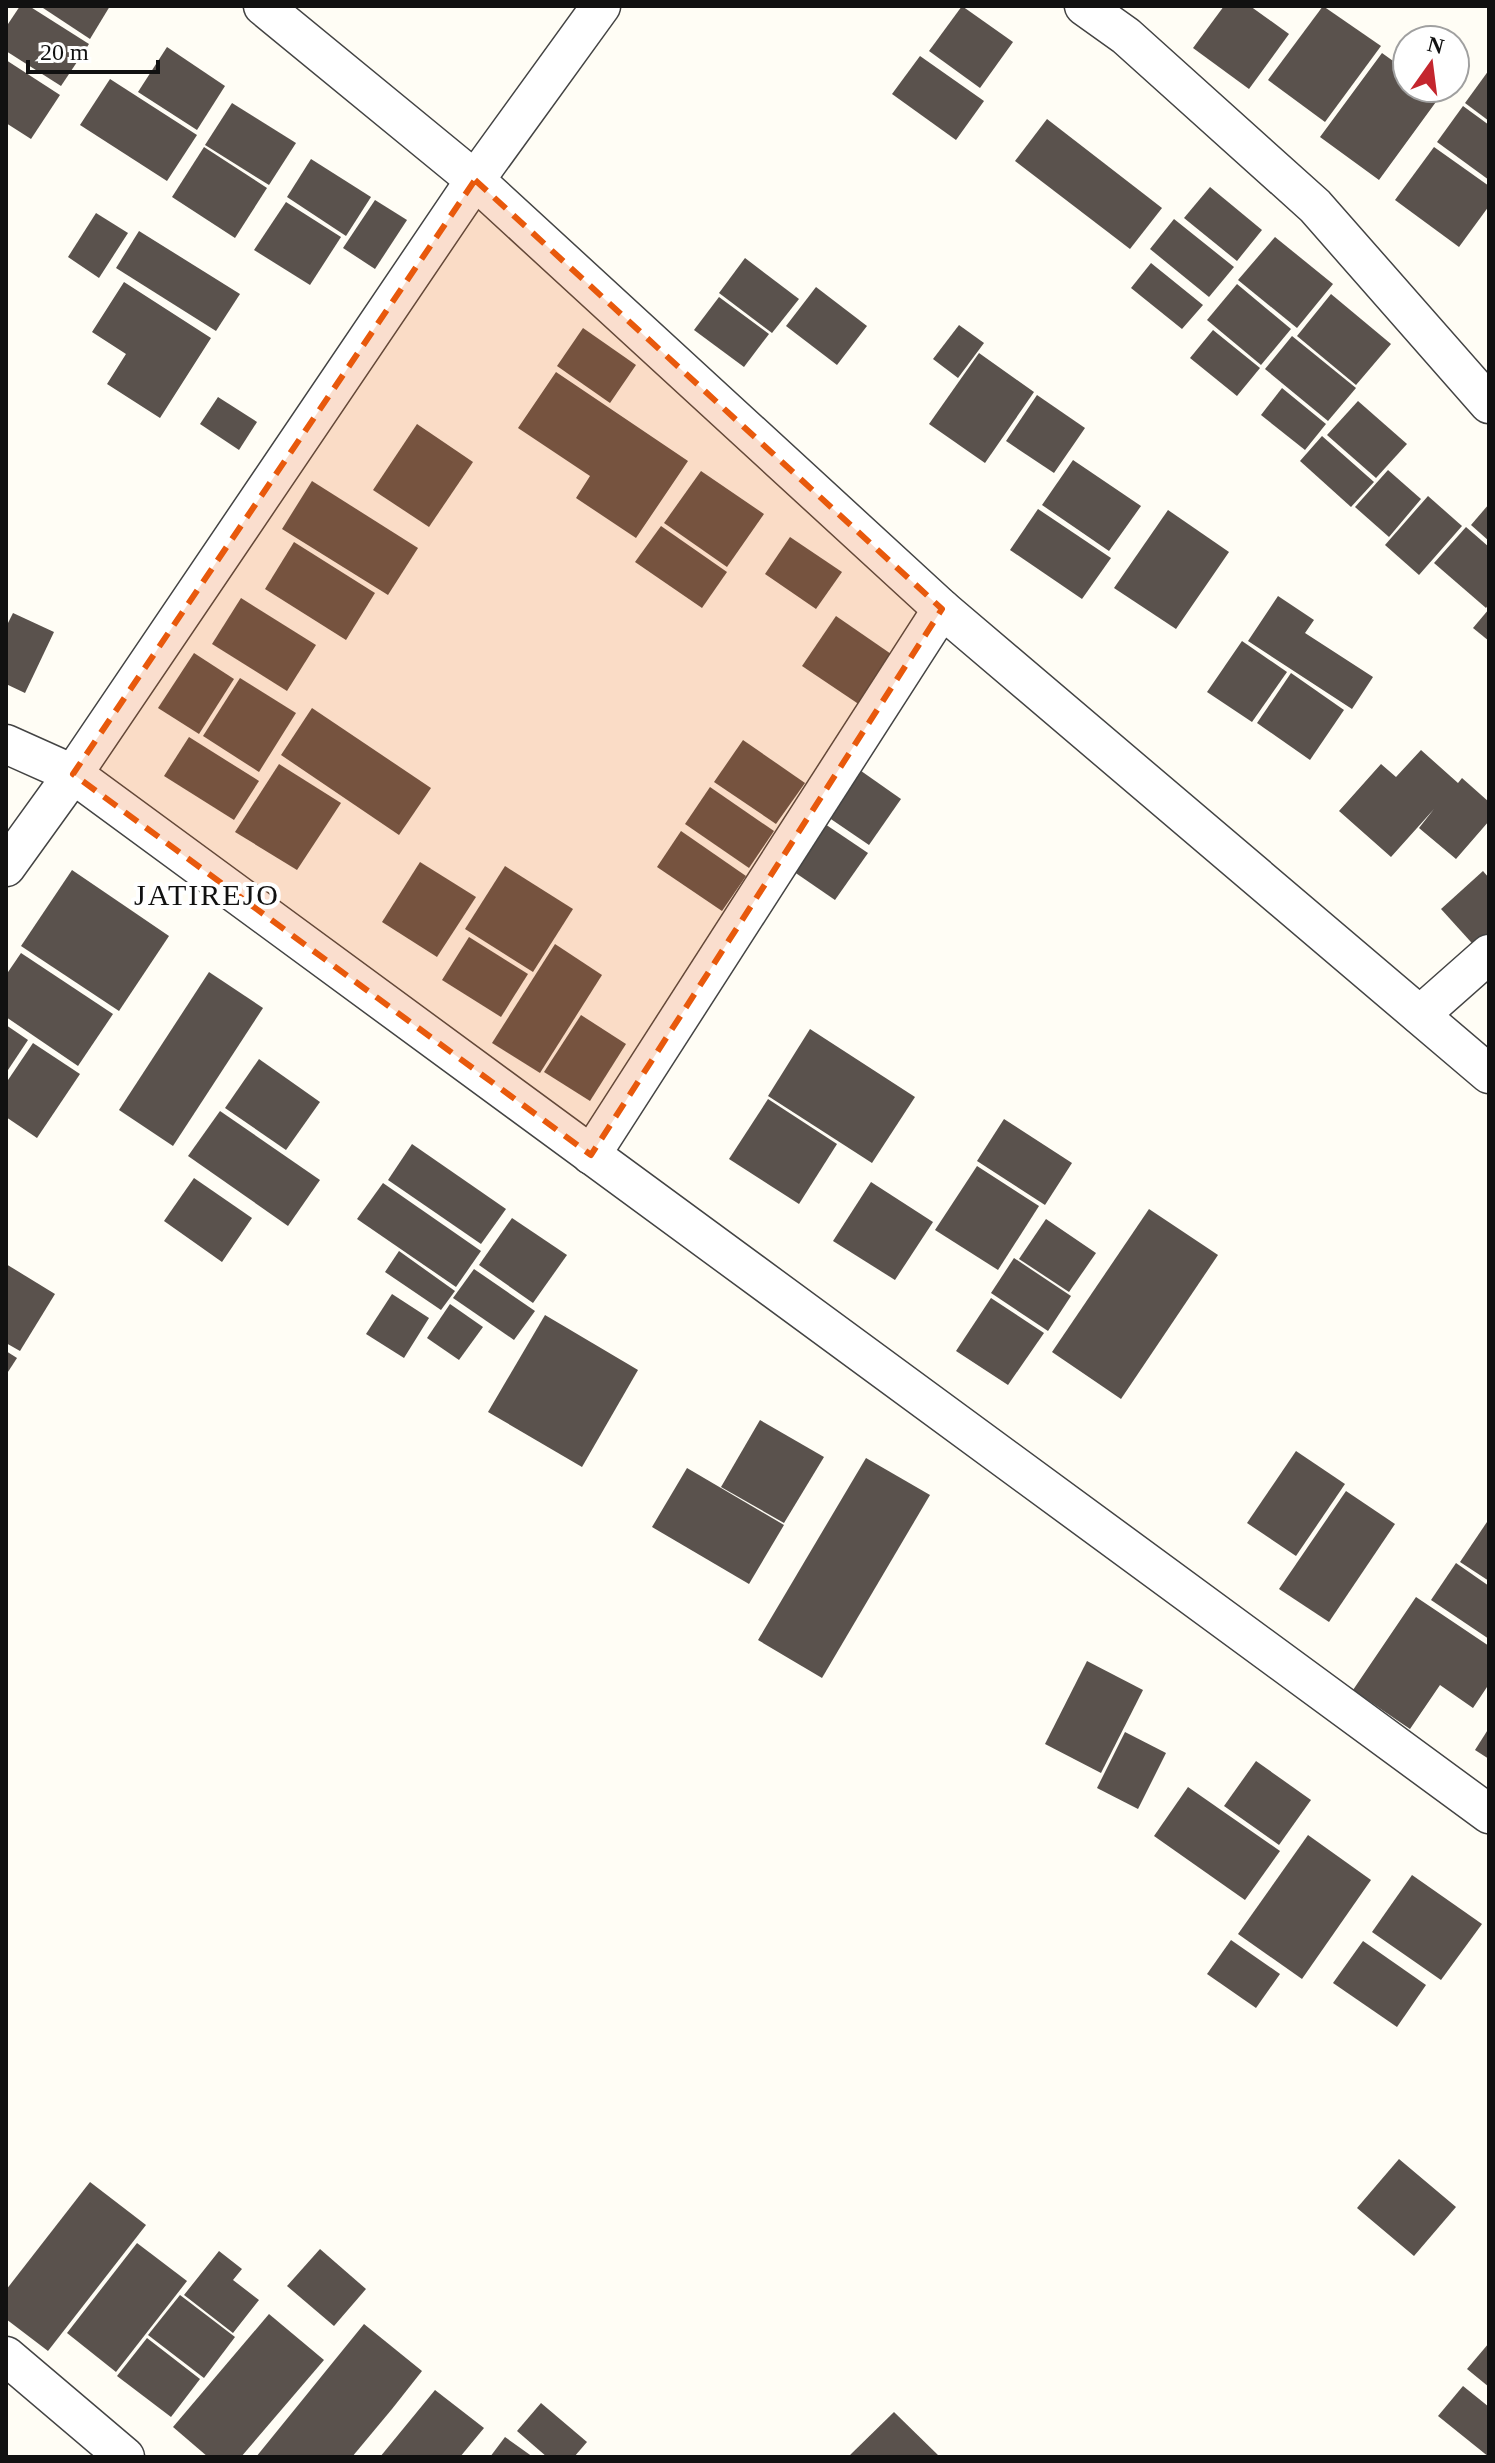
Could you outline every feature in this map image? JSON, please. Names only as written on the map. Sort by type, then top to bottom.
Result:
[{"type":"street","points":[[263,6],[475,180],[942,609],[1489,1074]]},
{"type":"street","points":[[6,867],[73,774],[475,180],[601,6]]},
{"type":"street","points":[[1084,6],[1126,36],[1315,206],[1489,404]]},
{"type":"street","points":[[591,1155],[942,609]]},
{"type":"street","points":[[6,744],[73,774],[1489,1814]]},
{"type":"street","points":[[1420,1015],[1489,954]]},
{"type":"street","points":[[6,2356],[125,2457]]},
{"type":"highlighted area","points":[[475,180],[942,609],[591,1155],[73,774]]},
{"type":"building","points":[[20,6],[29,6],[89,44],[61,86],[6,51],[6,27]]},
{"type":"building","points":[[40,6],[110,6],[90,39]]},
{"type":"building","points":[[962,6],[1013,42],[980,88],[929,51]]},
{"type":"building","points":[[1224,6],[1250,6],[1289,34],[1249,89],[1193,48]]},
{"type":"building","points":[[1323,6],[1381,46],[1325,122],[1268,80]]},
{"type":"building","points":[[167,47],[225,86],[197,130],[138,92]]},
{"type":"building","points":[[1382,53],[1391,59],[1391,104],[1434,104],[1379,180],[1320,137]]},
{"type":"building","points":[[920,56],[984,101],[956,140],[892,94]]},
{"type":"building","points":[[6,60],[60,95],[31,139],[6,123]]},
{"type":"building","points":[[1489,70],[1489,121],[1466,104],[1471,104],[1471,95]]},
{"type":"building","points":[[110,79],[197,135],[167,181],[80,125]]},
{"type":"building","points":[[232,103],[296,143],[269,185],[205,145]]},
{"type":"building","points":[[1463,106],[1489,125],[1489,180],[1437,142]]},
{"type":"building","points":[[1047,119],[1162,208],[1130,249],[1015,161]]},
{"type":"building","points":[[204,147],[267,188],[235,238],[172,197]]},
{"type":"building","points":[[1434,147],[1489,186],[1489,206],[1459,247],[1395,200]]},
{"type":"building","points":[[311,159],[371,197],[346,236],[287,197]]},
{"type":"building","points":[[1210,187],[1262,230],[1237,261],[1184,218]]},
{"type":"building","points":[[375,200],[407,220],[375,269],[343,248]]},
{"type":"building","points":[[286,202],[341,237],[310,285],[254,250]]},
{"type":"building","points":[[96,213],[128,233],[99,278],[68,257]]},
{"type":"building","points":[[1174,219],[1234,267],[1209,297],[1150,249]]},
{"type":"building","points":[[139,231],[240,294],[216,331],[116,268]]},
{"type":"building","points":[[1275,237],[1333,284],[1297,328],[1238,280]]},
{"type":"building","points":[[745,258],[799,299],[772,333],[719,293]]},
{"type":"building","points":[[1151,263],[1203,305],[1182,329],[1131,288]]},
{"type":"building","points":[[124,282],[211,338],[160,418],[107,384],[126,354],[92,332]]},
{"type":"building","points":[[1237,284],[1291,329],[1261,365],[1207,320]]},
{"type":"building","points":[[816,287],[867,326],[837,365],[786,326]]},
{"type":"building","points":[[1331,294],[1391,344],[1356,385],[1297,336]]},
{"type":"building","points":[[719,297],[769,334],[744,367],[694,330]]},
{"type":"building","points":[[959,325],[984,343],[958,378],[933,359]]},
{"type":"building","points":[[583,328],[636,365],[610,403],[557,366]]},
{"type":"building","points":[[1213,330],[1260,368],[1237,396],[1190,358]]},
{"type":"building","points":[[1292,336],[1356,388],[1328,421],[1265,369]]},
{"type":"building","points":[[979,353],[1034,392],[985,463],[929,424]]},
{"type":"building","points":[[556,372],[688,461],[636,538],[576,498],[590,476],[518,428]]},
{"type":"building","points":[[1282,388],[1326,424],[1305,450],[1261,415]]},
{"type":"building","points":[[1037,395],[1085,428],[1054,473],[1006,441]]},
{"type":"building","points":[[218,397],[257,422],[239,450],[200,424]]},
{"type":"building","points":[[1358,401],[1407,444],[1376,478],[1327,435]]},
{"type":"building","points":[[417,424],[473,462],[429,527],[373,490]]},
{"type":"building","points":[[1322,436],[1374,482],[1351,507],[1300,461]]},
{"type":"building","points":[[1073,460],[1141,506],[1109,551],[1042,505]]},
{"type":"building","points":[[1388,470],[1421,499],[1389,537],[1355,507]]},
{"type":"building","points":[[701,471],[764,514],[727,567],[664,523]]},
{"type":"building","points":[[312,481],[418,548],[388,595],[282,529]]},
{"type":"building","points":[[1428,496],[1462,526],[1419,575],[1385,545]]},
{"type":"building","points":[[1489,504],[1489,541],[1471,525]]},
{"type":"building","points":[[1038,509],[1111,558],[1082,599],[1010,550]]},
{"type":"building","points":[[1168,510],[1229,552],[1176,629],[1114,588]]},
{"type":"building","points":[[661,526],[727,572],[702,608],[635,562]]},
{"type":"building","points":[[1466,527],[1489,547],[1489,604],[1486,608],[1434,563]]},
{"type":"building","points":[[790,537],[842,572],[816,609],[765,574]]},
{"type":"building","points":[[294,542],[375,593],[346,640],[265,589]]},
{"type":"building","points":[[1278,596],[1314,620],[1305,633],[1373,677],[1352,709],[1248,641]]},
{"type":"building","points":[[241,598],[316,645],[287,691],[212,644]]},
{"type":"building","points":[[1489,609],[1489,641],[1473,628]]},
{"type":"building","points":[[13,613],[54,632],[25,693],[6,684],[6,627]]},
{"type":"building","points":[[836,616],[894,656],[860,705],[802,666]]},
{"type":"building","points":[[1242,641],[1287,672],[1252,722],[1207,692]]},
{"type":"building","points":[[194,653],[234,679],[199,734],[158,708]]},
{"type":"building","points":[[1291,673],[1344,710],[1310,760],[1257,723]]},
{"type":"building","points":[[240,678],[296,713],[259,772],[203,736]]},
{"type":"building","points":[[312,708],[431,788],[399,835],[281,755]]},
{"type":"building","points":[[189,737],[259,781],[234,820],[164,776]]},
{"type":"building","points":[[743,740],[805,783],[776,824],[714,782]]},
{"type":"building","points":[[1421,750],[1458,783],[1462,778],[1489,802],[1489,821],[1456,859],[1419,828],[1434,809],[1391,857],[1339,811],[1381,764],[1396,777]]},
{"type":"building","points":[[279,764],[341,803],[297,870],[235,832]]},
{"type":"building","points":[[854,766],[901,799],[869,845],[822,813]]},
{"type":"building","points":[[710,787],[774,831],[749,868],[685,824]]},
{"type":"building","points":[[819,820],[868,853],[835,900],[787,867]]},
{"type":"building","points":[[681,831],[746,876],[722,911],[657,867]]},
{"type":"building","points":[[420,862],[476,897],[437,957],[382,922]]},
{"type":"building","points":[[505,866],[573,909],[533,972],[465,929]]},
{"type":"building","points":[[72,870],[169,936],[119,1011],[21,946]]},
{"type":"building","points":[[1483,871],[1489,878],[1489,944],[1480,952],[1441,909]]},
{"type":"building","points":[[469,937],[528,974],[501,1017],[442,980]]},
{"type":"building","points":[[555,944],[602,975],[540,1073],[492,1043]]},
{"type":"building","points":[[21,953],[113,1014],[78,1066],[6,1017],[6,975]]},
{"type":"building","points":[[209,972],[263,1008],[173,1146],[119,1110]]},
{"type":"building","points":[[581,1015],[626,1044],[590,1101],[544,1072]]},
{"type":"building","points":[[6,1025],[28,1040],[6,1073]]},
{"type":"building","points":[[810,1029],[915,1097],[872,1163],[768,1096]]},
{"type":"building","points":[[33,1043],[80,1074],[37,1138],[6,1117],[6,1083]]},
{"type":"building","points":[[259,1059],[320,1102],[286,1150],[225,1108]]},
{"type":"building","points":[[768,1099],[837,1144],[799,1204],[729,1159]]},
{"type":"building","points":[[220,1111],[320,1180],[288,1226],[188,1156]]},
{"type":"building","points":[[1004,1119],[1072,1163],[1045,1205],[977,1161]]},
{"type":"building","points":[[412,1144],[506,1209],[481,1244],[388,1180]]},
{"type":"building","points":[[977,1166],[1039,1206],[998,1270],[935,1230]]},
{"type":"building","points":[[194,1178],[252,1218],[222,1262],[164,1221]]},
{"type":"building","points":[[871,1182],[933,1222],[895,1280],[833,1241]]},
{"type":"building","points":[[383,1183],[481,1251],[456,1287],[357,1219]]},
{"type":"building","points":[[1149,1209],[1218,1255],[1121,1399],[1052,1352]]},
{"type":"building","points":[[512,1218],[567,1255],[533,1303],[479,1265]]},
{"type":"building","points":[[1046,1219],[1096,1253],[1069,1292],[1019,1259]]},
{"type":"building","points":[[399,1251],[455,1291],[441,1310],[385,1272]]},
{"type":"building","points":[[1014,1258],[1071,1296],[1048,1331],[991,1293]]},
{"type":"building","points":[[6,1264],[55,1294],[20,1351],[6,1343]]},
{"type":"building","points":[[474,1269],[535,1311],[514,1340],[453,1298]]},
{"type":"building","points":[[392,1294],[429,1318],[404,1358],[366,1334]]},
{"type":"building","points":[[991,1298],[1044,1333],[1008,1385],[956,1351]]},
{"type":"building","points":[[450,1304],[483,1327],[459,1360],[427,1338]]},
{"type":"building","points":[[545,1315],[638,1370],[582,1467],[488,1412]]},
{"type":"building","points":[[6,1351],[17,1358],[6,1375]]},
{"type":"building","points":[[760,1420],[824,1457],[784,1523],[721,1487]]},
{"type":"building","points":[[1296,1451],[1345,1484],[1296,1556],[1247,1523]]},
{"type":"building","points":[[866,1458],[930,1495],[822,1678],[758,1640]]},
{"type":"building","points":[[687,1468],[784,1525],[749,1584],[652,1527]]},
{"type":"building","points":[[1346,1491],[1395,1524],[1329,1622],[1279,1589]]},
{"type":"building","points":[[1489,1519],[1489,1581],[1460,1562]]},
{"type":"building","points":[[1456,1563],[1489,1586],[1489,1639],[1431,1600]]},
{"type":"building","points":[[1416,1597],[1489,1646],[1489,1684],[1473,1708],[1440,1685],[1410,1729],[1353,1690]]},
{"type":"building","points":[[1087,1661],[1143,1690],[1101,1773],[1045,1744]]},
{"type":"building","points":[[1489,1728],[1489,1759],[1475,1750]]},
{"type":"building","points":[[1125,1732],[1166,1753],[1138,1809],[1097,1788]]},
{"type":"building","points":[[1256,1761],[1311,1800],[1279,1845],[1224,1806]]},
{"type":"building","points":[[1188,1787],[1280,1851],[1245,1900],[1154,1836]]},
{"type":"building","points":[[1308,1835],[1371,1880],[1302,1979],[1238,1934]]},
{"type":"building","points":[[1412,1875],[1482,1924],[1441,1980],[1372,1932]]},
{"type":"building","points":[[1231,1940],[1280,1974],[1256,2008],[1207,1974]]},
{"type":"building","points":[[1363,1941],[1426,1985],[1397,2027],[1333,1983]]},
{"type":"building","points":[[1399,2159],[1456,2207],[1414,2256],[1357,2208]]},
{"type":"building","points":[[90,2182],[146,2225],[48,2351],[6,2319],[6,2290]]},
{"type":"building","points":[[137,2243],[187,2281],[116,2372],[67,2333]]},
{"type":"building","points":[[320,2249],[366,2289],[334,2326],[287,2286]]},
{"type":"building","points":[[219,2251],[242,2269],[233,2280],[259,2300],[233,2333],[184,2295]]},
{"type":"building","points":[[180,2295],[235,2337],[204,2378],[148,2335]]},
{"type":"building","points":[[269,2314],[324,2360],[241,2457],[208,2457],[173,2427]]},
{"type":"building","points":[[364,2324],[422,2371],[392,2409],[352,2457],[256,2457]]},
{"type":"building","points":[[147,2338],[200,2379],[171,2417],[117,2376]]},
{"type":"building","points":[[1489,2343],[1489,2387],[1467,2369]]},
{"type":"building","points":[[1463,2386],[1489,2407],[1489,2457],[1438,2416]]},
{"type":"building","points":[[435,2390],[484,2428],[460,2457],[380,2457]]},
{"type":"building","points":[[541,2403],[587,2442],[574,2457],[547,2457],[517,2431]]},
{"type":"building","points":[[894,2412],[940,2457],[848,2457]]},
{"type":"building","points":[[505,2437],[533,2457],[490,2457]]},
{"type":"district","name":"JATIREJO","points":[[207,894]]}]
